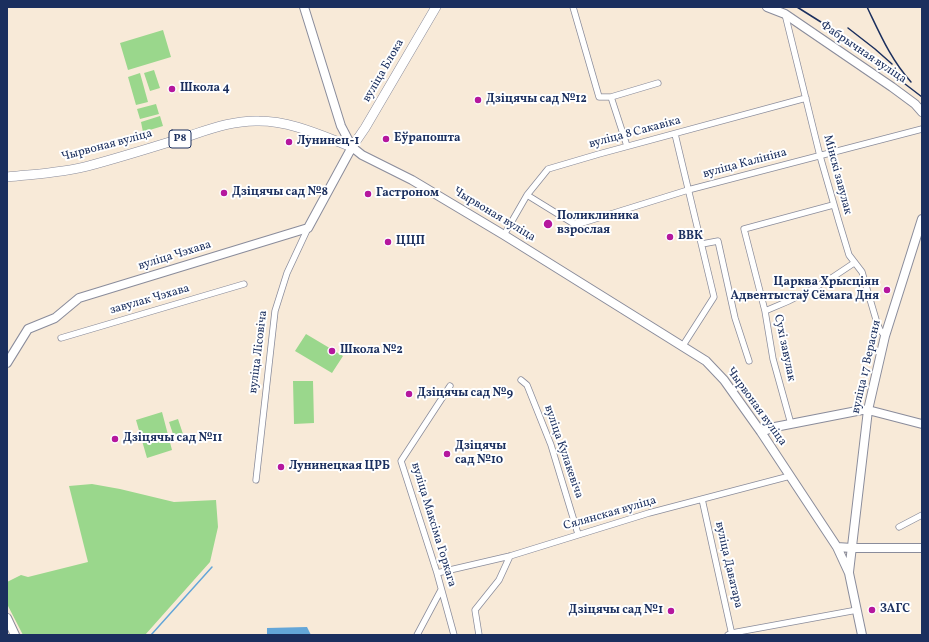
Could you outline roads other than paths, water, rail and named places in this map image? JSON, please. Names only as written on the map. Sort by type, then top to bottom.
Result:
[{"type":"main road","name":"вуліца Блока","points":[[352,147],[436,7]]},
{"type":"main road","name":"Чырвоная вуліца","points":[[7,177],[56,172],[86,166],[219,127],[246,121],[278,122],[298,127],[352,147]]},
{"type":"street","points":[[304,7],[341,126],[352,147]]},
{"type":"street","points":[[574,7],[599,96],[611,97],[658,83]]},
{"type":"street","name":"Фабрычная вуліца","points":[[767,7],[784,10],[892,87],[922,112]]},
{"type":"street","name":"Мінскі завулак","points":[[784,10],[820,156],[849,255],[862,272],[877,323],[885,336]]},
{"type":"street","points":[[611,97],[628,146]]},
{"type":"street","name":"вуліца 8 Сакавіка","points":[[504,235],[527,195],[548,169],[806,98]]},
{"type":"street","name":"вуліца Калініна","points":[[527,195],[574,224],[582,223],[688,190],[922,129]]},
{"type":"street","points":[[675,134],[714,297],[682,347]]},
{"type":"street","name":"вуліца Лісовіча","points":[[256,480],[275,311],[287,273],[308,228],[352,147]]},
{"type":"street","name":"Чырвоная вуліца","points":[[352,147],[362,155],[412,180],[504,235],[706,361],[724,380],[761,432],[837,547],[849,573],[862,635]]},
{"type":"street","name":"Сухі завулак","points":[[791,424],[772,359],[764,311],[744,229],[834,205]]},
{"type":"street","name":"вуліца 17 Верасня","points":[[852,548],[868,410],[885,336],[922,218]]},
{"type":"street","name":"вуліца Чэхава","points":[[7,363],[28,329],[55,318],[79,298],[308,228]]},
{"type":"street","points":[[702,244],[718,241],[735,318],[749,361]]},
{"type":"street","points":[[764,311],[790,301],[854,263]]},
{"type":"street","name":"завулак Чэхава","points":[[61,338],[244,284]]},
{"type":"street","name":"вуліца Кулакевіча","points":[[521,380],[527,385],[551,444],[578,534]]},
{"type":"street","name":"вуліца Максіма Горкага","points":[[450,386],[401,461],[438,573],[441,590],[454,635]]},
{"type":"street","points":[[761,432],[768,428],[868,410],[922,424]]},
{"type":"street","name":"Сялянская вуліца","points":[[438,573],[510,556],[578,534],[790,476]]},
{"type":"street","name":"вуліца Даватара","points":[[702,499],[731,634]]},
{"type":"street","points":[[899,527],[922,515]]},
{"type":"street","points":[[837,547],[922,548]]},
{"type":"street","name":"Чырвоная вуліца","points":[[849,573],[852,548]]},
{"type":"street","points":[[479,635],[475,610],[499,580],[510,556]]},
{"type":"street","points":[[417,635],[441,590]]},
{"type":"street","points":[[731,634],[857,610]]},
{"type":"street","points":[[7,618],[12,633]]},
{"type":"water","points":[[307,627],[311,635],[267,635],[267,628]]},
{"type":"waterway","points":[[151,635],[212,567]]},
{"type":"railway","points":[[797,7],[840,34],[922,97]]},
{"type":"railway","points":[[867,7],[892,56],[911,82]]},
{"type":"railway","points":[[848,28],[892,64]]},
{"type":"place","name":"Школа 4","points":[[172,89]]},
{"type":"place","name":"Дзіцячы сад №12","points":[[478,100]]},
{"type":"place","name":"Еўрапошта","points":[[386,139]]},
{"type":"place","name":"Лунинец-1","points":[[289,142]]},
{"type":"place","name":"Дзіцячы сад №8","points":[[224,193]]},
{"type":"place","name":"Гастроном","points":[[368,194]]},
{"type":"place","name":"Поликлиника взрослая","points":[[548,224]]},
{"type":"place","name":"ВВК","points":[[670,237]]},
{"type":"place","name":"ЦЦП","points":[[388,242]]},
{"type":"place","name":"Царква Хрысціян Адвентыстаў Сёмага Дня","points":[[887,290]]},
{"type":"place","name":"Школа №2","points":[[332,351]]},
{"type":"place","name":"Дзіцячы сад №9","points":[[409,394]]},
{"type":"place","name":"Дзіцячы сад №11","points":[[115,439]]},
{"type":"place","name":"Дзіцячы сад №10","points":[[447,454]]},
{"type":"place","name":"Лунинецкая ЦРБ","points":[[281,467]]},
{"type":"place","name":"ЗАГС","points":[[872,610]]},
{"type":"place","name":"Дзіцячы сад №1","points":[[671,611]]}]
